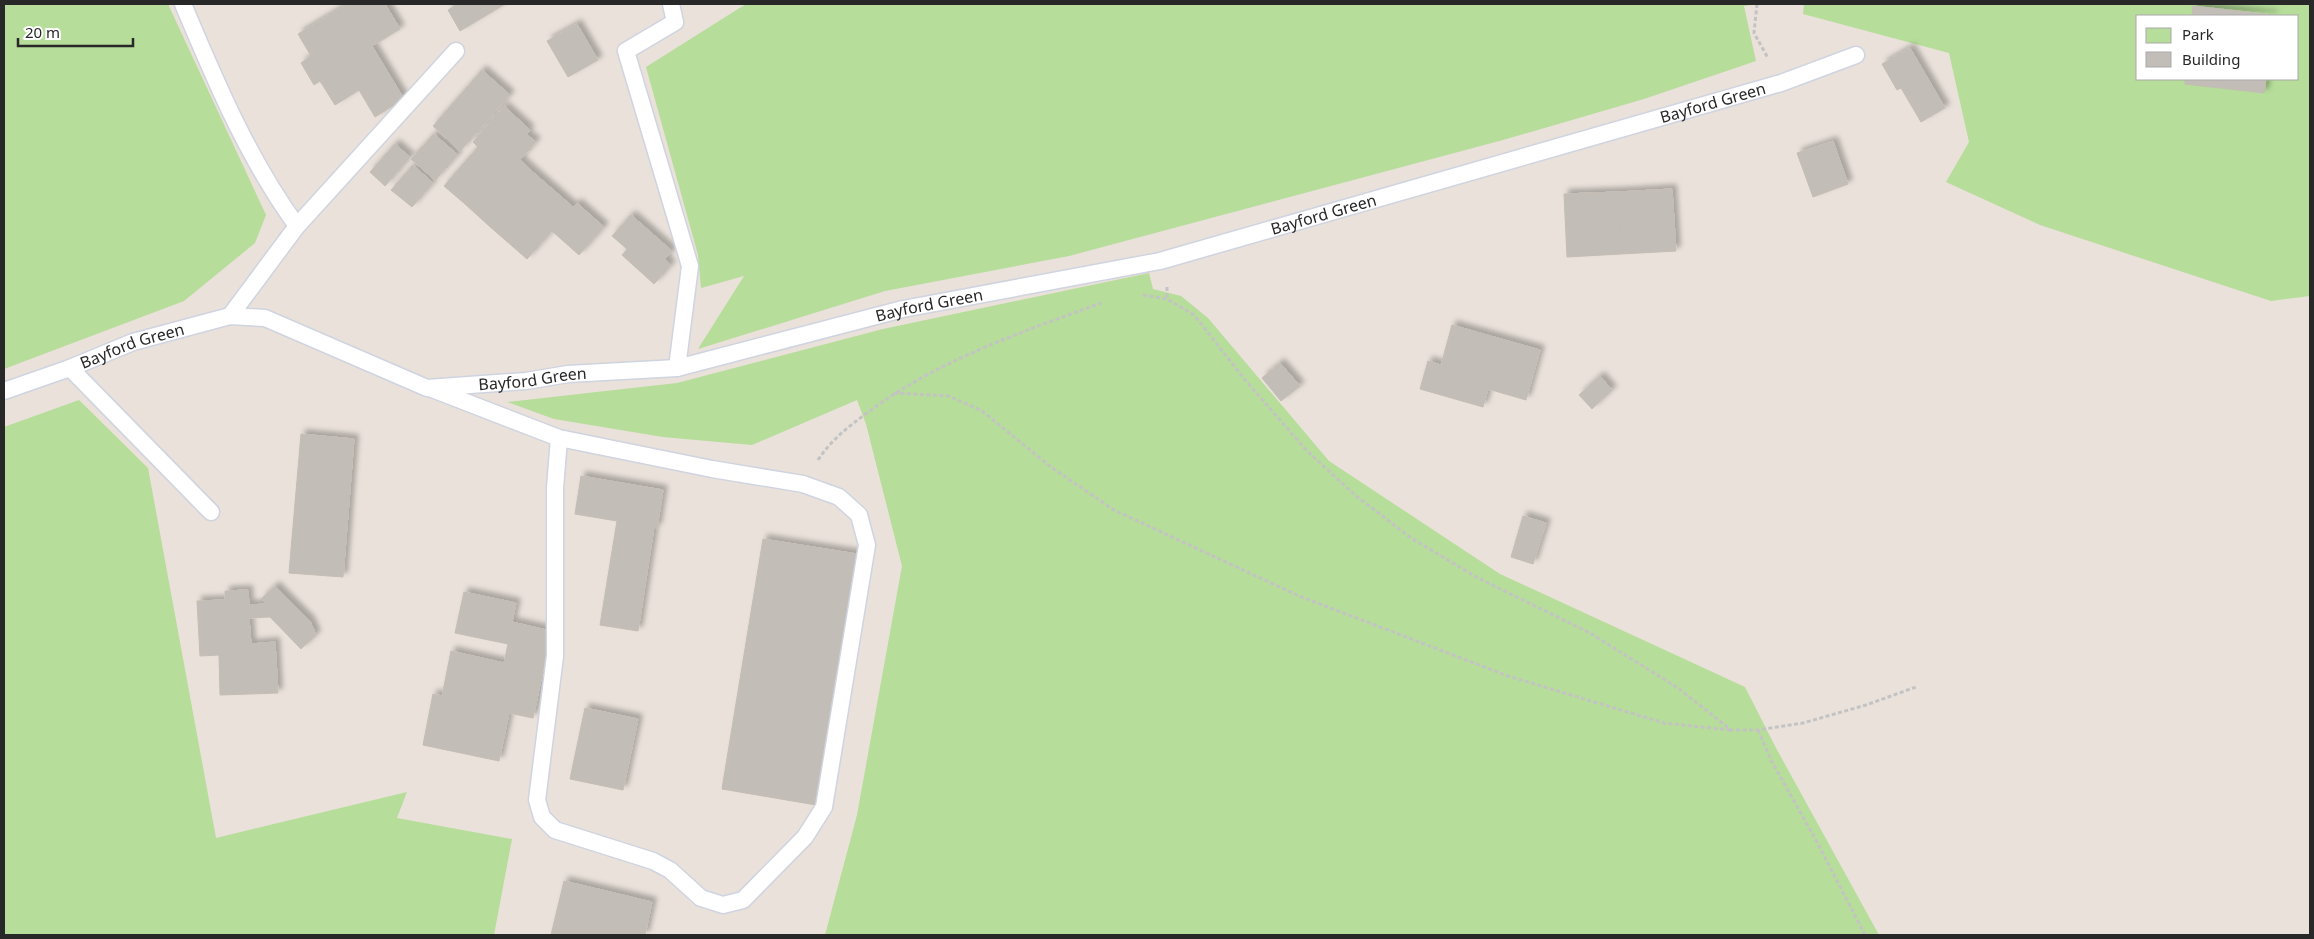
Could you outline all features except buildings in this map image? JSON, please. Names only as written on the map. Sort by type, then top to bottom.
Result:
[{"type":"lane","points":[[183,4],[235,122],[283,206],[297,226]]},
{"type":"lane","points":[[670,4],[675,22],[626,51],[690,266],[677,368]]},
{"type":"lane","points":[[230,316],[297,226],[456,51]]},
{"type":"lane","name":"Bayford Green","points":[[4,391],[70,368],[132,342],[230,316],[265,318],[428,388],[526,381],[568,374],[677,368],[902,309],[1160,261],[1781,83],[1856,55]]},
{"type":"lane","points":[[70,368],[211,512]]},
{"type":"lane","points":[[428,388],[559,438],[712,469],[803,484],[839,497],[859,515],[868,545],[824,807],[804,837],[743,900],[723,905],[701,898],[670,870],[653,860],[555,830],[542,817],[537,800],[555,656],[555,488],[559,438]]},
{"type":"path","points":[[1757,4],[1754,33],[1781,83]]},
{"type":"path","points":[[1141,295],[1167,299],[1194,315],[1246,381],[1307,451],[1355,494],[1411,538],[1478,578],[1590,633],[1678,688],[1732,730]]},
{"type":"path","points":[[803,484],[824,451],[842,431],[894,393],[982,347],[1106,301]]},
{"type":"path","points":[[894,393],[949,396],[982,411],[1051,467],[1114,510],[1299,596],[1508,676],[1664,723],[1732,730],[1758,730],[1803,723],[1866,705],[1916,686]]},
{"type":"path","points":[[1758,730],[1770,760],[1818,844],[1865,935]]},
{"type":"green space","points":[[4,4],[168,4],[266,215],[255,243],[184,301],[4,369]]},
{"type":"green space","points":[[746,4],[1758,4],[1744,6],[1756,61],[1644,99],[1503,140],[1069,256],[885,291],[698,349],[744,276],[701,288],[698,255],[646,67]]},
{"type":"green space","points":[[1804,4],[2310,4],[2310,296],[2271,301],[2040,225],[1946,182],[1969,142],[1949,53],[1803,14]]},
{"type":"green space","points":[[1149,273],[1153,289],[1181,296],[1208,318],[1329,461],[1500,574],[1745,687],[1776,748],[1879,935],[825,935],[857,815],[902,566],[866,424],[857,400],[752,445],[663,437],[554,419],[507,402],[677,383],[883,329]]},
{"type":"green space","points":[[79,400],[148,468],[216,838],[407,792],[397,818],[512,839],[494,935],[4,935],[4,427]]}]
